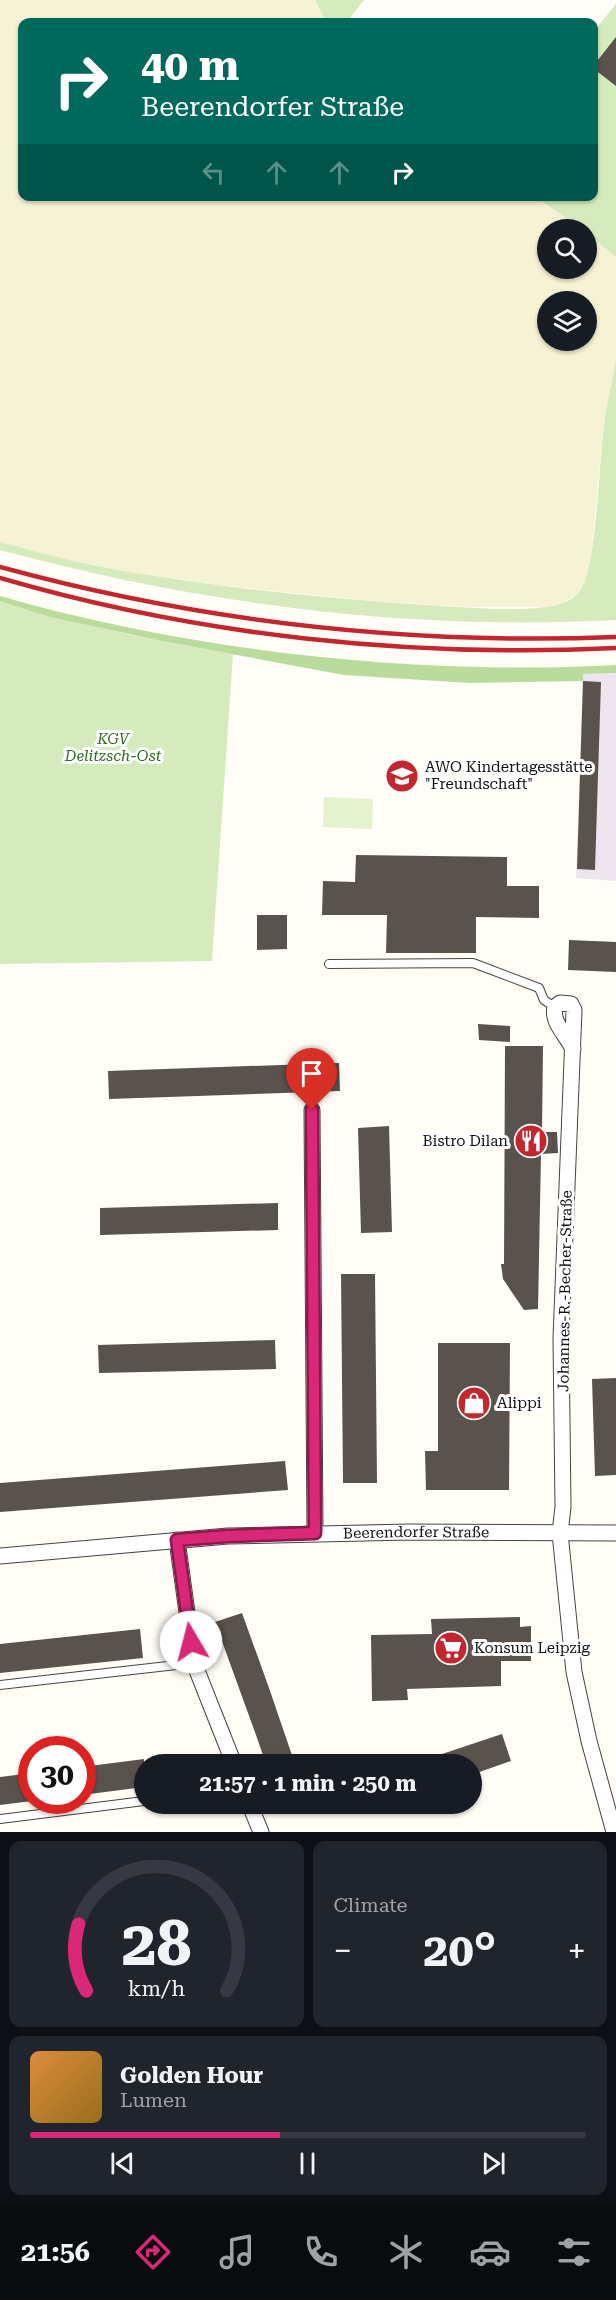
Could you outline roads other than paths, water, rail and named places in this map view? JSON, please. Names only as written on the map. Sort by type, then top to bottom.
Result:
[{"type":"street","name":"Johannes-R.-Becher-Straße","points":[[555,1007],[555,1020],[568,1037],[573,1049],[561,1338],[563,1507],[560,1533],[574,1672],[589,1741],[614,1832]]},
{"type":"street","points":[[312,1110],[315,1533]]},
{"type":"street","name":"Beerendorfer Straße","points":[[0,1556],[228,1536],[315,1533],[616,1533]]},
{"type":"street","points":[[177,1540],[194,1663],[230,1754]]},
{"type":"street","points":[[254,1814],[261,1832]]},
{"type":"lane","points":[[329,964],[473,963],[539,988],[544,1000],[555,1007]]},
{"type":"lane","points":[[0,1685],[194,1663]]},
{"type":"lane","points":[[0,1819],[134,1802]]},
{"type":"railway","points":[[0,567],[152,602],[305,626],[460,637],[538,639],[616,637]]},
{"type":"railway","points":[[0,578],[151,615],[305,638],[383,646],[461,649],[616,648]]},
{"type":"place","name":"AWO Kindertagesstätte \"Freundschaft\"","points":[[402,776]]},
{"type":"place","name":"Bistro Dilan","points":[[531,1141]]},
{"type":"place","name":"Alippi","points":[[474,1403]]},
{"type":"place","name":"Konsum Leipzig","points":[[451,1648]]},
{"type":"park label","name":"KGV Delitzsch-Ost","points":[[113,748]]}]
